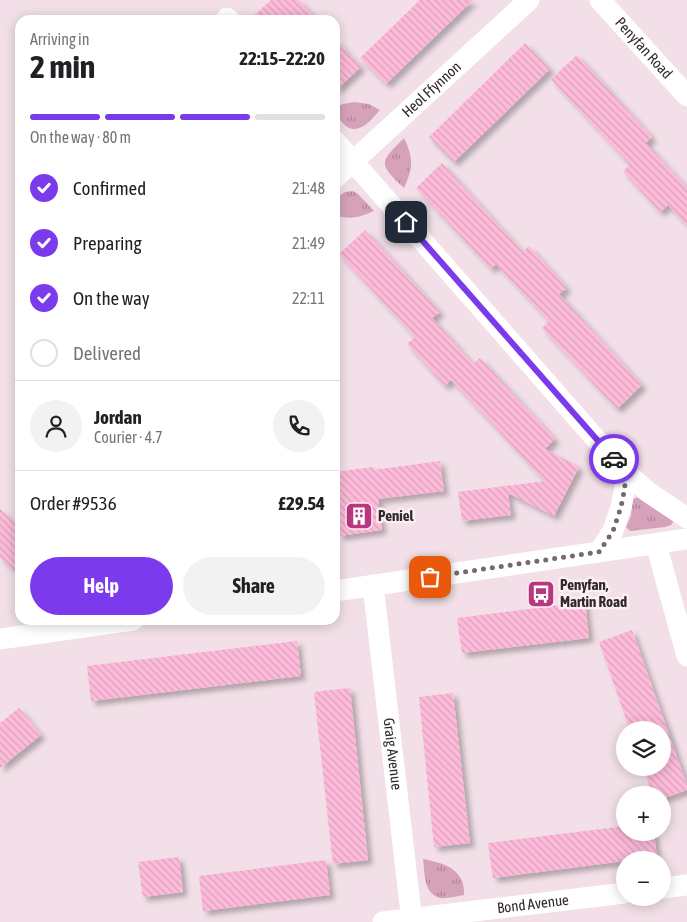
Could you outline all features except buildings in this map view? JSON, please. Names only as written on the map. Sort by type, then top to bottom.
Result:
[{"type":"street","name":"Heol Ffynnon","points":[[340,174],[529,0]]},
{"type":"street","name":"Penyfan Road","points":[[600,0],[687,96]]},
{"type":"street","points":[[340,147],[623,470],[648,492],[687,518]]},
{"type":"street","points":[[599,552],[613,531],[621,507],[625,487],[623,470]]},
{"type":"street","points":[[340,590],[687,540]]},
{"type":"street","points":[[656,544],[687,656]]},
{"type":"street","name":"Graig Avenue","points":[[373,585],[412,920]]},
{"type":"street","points":[[0,639],[98,625]]},
{"type":"street","points":[[671,887],[687,885]]},
{"type":"street","name":"Bond Avenue","points":[[383,922],[412,920],[616,893]]},
{"type":"green space","points":[[354,102],[369,104],[380,110],[365,125],[360,128],[351,129],[340,120],[340,105]]},
{"type":"green space","points":[[404,138],[411,158],[411,169],[404,188],[386,168],[385,163],[386,158]]},
{"type":"green space","points":[[353,191],[358,194],[374,211],[355,217],[340,216],[340,196],[345,192]]},
{"type":"green space","points":[[639,497],[673,520],[671,525],[630,531],[626,527],[631,516],[633,499]]},
{"type":"green space","points":[[423,859],[434,861],[454,870],[462,881],[464,895],[440,898],[430,892],[426,882]]},
{"type":"way so far","points":[[430,577],[599,552],[613,531],[625,487],[623,470],[614,459]]},
{"type":"place","name":"Peniel","points":[[359,516]]},
{"type":"place","name":"Penyfan, Martin Road","points":[[541,594]]},
{"type":"route","points":[[406,222],[614,459]]}]
